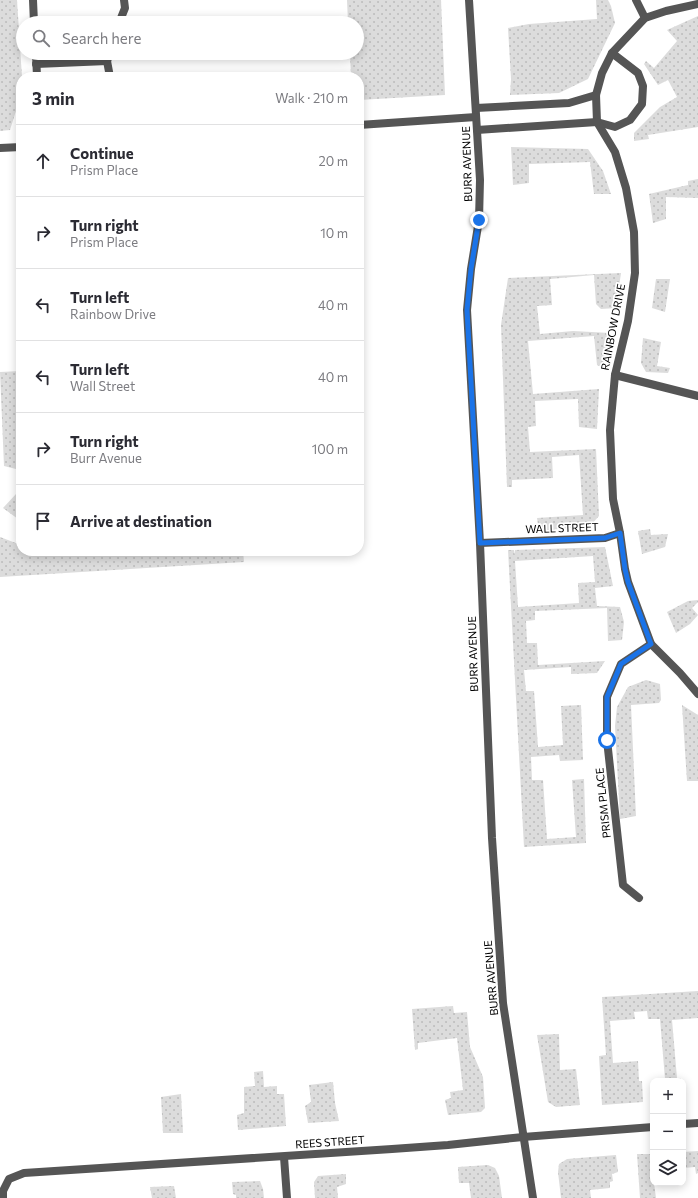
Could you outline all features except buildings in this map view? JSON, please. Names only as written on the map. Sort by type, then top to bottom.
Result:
[{"type":"street","points":[[33,0],[34,16]]},
{"type":"street","points":[[122,16],[125,8],[124,0]]},
{"type":"street","name":"BURR AVENUE","points":[[469,0],[480,180],[479,220],[471,269],[467,310],[480,543],[492,838],[503,1003],[533,1198]]},
{"type":"street","points":[[636,0],[645,18]]},
{"type":"street","name":"RAINBOW DRIVE","points":[[698,4],[666,11],[645,18],[612,53],[602,73],[596,95],[597,122],[615,152],[626,188],[634,232],[635,273],[628,321],[615,375],[610,430],[613,499],[628,582],[651,644],[680,673],[698,694]]},
{"type":"street","points":[[477,130],[597,122],[615,127],[630,120],[642,104],[643,86],[638,73],[612,53]]},
{"type":"street","points":[[36,60],[37,72]]},
{"type":"street","points":[[36,64],[77,60]]},
{"type":"street","points":[[108,60],[110,72]]},
{"type":"street","points":[[364,124],[569,103],[596,95]]},
{"type":"street","points":[[0,148],[16,147]]},
{"type":"street","points":[[615,375],[698,396]]},
{"type":"street","name":"WALL STREET","points":[[480,543],[605,538],[620,533]]},
{"type":"street","name":"PRISM PLACE","points":[[639,898],[623,885],[607,740],[607,697],[621,664],[651,644]]},
{"type":"street","points":[[686,1124],[698,1123]]},
{"type":"street","name":"REES STREET","points":[[3,1198],[3,1191],[9,1179],[24,1173],[284,1157],[448,1145],[523,1137],[650,1127]]},
{"type":"street","points":[[284,1157],[287,1198]]},
{"type":"shaded area","points":[[0,0],[17,0],[18,16],[16,16],[16,60],[21,60],[22,72],[16,72],[16,111],[10,130],[0,131]]},
{"type":"shaded area","points":[[347,0],[441,0],[445,95],[364,100],[364,72],[351,72],[350,60],[364,60],[364,16],[348,16]]},
{"type":"shaded area","points":[[596,0],[608,0],[615,23],[588,79],[559,93],[510,95],[511,79],[508,28],[529,24],[597,19]]},
{"type":"shaded area","points":[[698,16],[698,127],[648,135],[649,139],[634,141],[634,133],[660,107],[677,97],[668,80],[658,85],[644,64],[646,61],[654,68],[677,41],[667,30]]},
{"type":"shaded area","points":[[511,147],[588,149],[603,171],[611,194],[594,194],[590,162],[529,164],[529,183],[513,185]]},
{"type":"shaded area","points":[[698,179],[698,198],[666,197],[666,219],[653,223],[649,194],[688,185],[688,181]]},
{"type":"shaded area","points":[[621,273],[616,308],[601,309],[596,304],[594,275],[550,279],[552,305],[537,306],[540,334],[573,331],[610,333],[604,368],[597,365],[594,336],[528,341],[533,394],[599,389],[597,429],[579,427],[578,399],[535,401],[536,426],[528,427],[530,452],[596,449],[599,516],[590,526],[539,531],[537,518],[583,515],[579,455],[552,457],[553,478],[512,480],[512,487],[507,487],[501,325],[508,278]]},
{"type":"shaded area","points":[[656,279],[670,279],[665,312],[652,308]]},
{"type":"shaded area","points":[[643,338],[661,342],[657,366],[670,368],[668,373],[646,372],[641,363]]},
{"type":"shaded area","points":[[16,371],[16,469],[4,466],[0,372]]},
{"type":"shaded area","points":[[16,494],[16,518],[3,508]]},
{"type":"shaded area","points":[[650,529],[651,535],[668,534],[665,547],[642,554],[638,531]]},
{"type":"shaded area","points":[[0,537],[16,543],[16,556],[243,556],[244,562],[0,577]]},
{"type":"shaded area","points":[[605,547],[613,586],[595,588],[597,606],[620,607],[624,622],[622,640],[608,641],[607,608],[535,611],[535,620],[526,621],[527,643],[537,643],[538,665],[605,661],[597,673],[571,674],[571,667],[524,670],[526,691],[534,691],[538,747],[563,745],[561,706],[581,705],[583,760],[560,761],[559,755],[531,757],[532,780],[543,780],[547,839],[576,837],[572,780],[584,779],[586,843],[524,847],[508,550],[514,550],[515,555],[515,550]],"holes":[[[593,556],[595,582],[578,583],[579,603],[518,607],[515,561]]]},
{"type":"shaded area","points":[[698,600],[692,608],[698,615],[690,624],[676,633],[667,612],[688,601]]},
{"type":"shaded area","points":[[646,680],[660,684],[661,700],[659,703],[631,705],[636,816],[620,819],[615,726],[617,707],[628,687]]},
{"type":"shaded area","points":[[682,705],[698,715],[698,781],[687,781]]},
{"type":"shaded area","points":[[698,991],[698,1018],[672,1020],[677,1078],[665,1078],[660,1019],[648,1019],[647,1011],[634,1012],[635,1019],[610,1021],[613,1063],[638,1061],[639,1081],[642,1081],[643,1102],[602,1105],[599,1056],[606,1055],[602,997]]},
{"type":"shaded area","points":[[453,1006],[454,1013],[467,1012],[470,1047],[483,1077],[485,1108],[481,1112],[448,1115],[445,1100],[451,1098],[450,1092],[463,1090],[457,1038],[418,1043],[418,1049],[415,1050],[412,1009]]},
{"type":"shaded area","points":[[559,1034],[560,1070],[576,1069],[580,1105],[556,1107],[548,1102],[537,1035]]},
{"type":"shaded area","points":[[263,1071],[264,1087],[277,1086],[277,1094],[284,1094],[286,1126],[238,1130],[237,1115],[244,1113],[244,1087],[255,1086],[254,1072]]},
{"type":"shaded area","points":[[333,1082],[335,1103],[339,1121],[308,1123],[305,1106],[311,1102],[309,1085]]},
{"type":"shaded area","points":[[181,1094],[183,1133],[163,1133],[161,1097]]},
{"type":"shaded area","points":[[698,1151],[698,1173],[696,1174],[695,1167],[686,1168],[686,1152]]},
{"type":"shaded area","points":[[637,1154],[650,1154],[650,1186],[654,1186],[656,1198],[640,1198]]},
{"type":"shaded area","points":[[616,1155],[618,1172],[612,1174],[613,1181],[610,1182],[610,1188],[590,1190],[591,1198],[561,1198],[558,1172],[559,1164],[567,1159]]},
{"type":"shaded area","points":[[488,1165],[495,1168],[499,1176],[502,1198],[471,1198],[469,1183],[459,1183],[458,1167]]},
{"type":"shaded area","points":[[346,1174],[346,1184],[337,1187],[338,1198],[315,1198],[314,1182],[318,1176]]},
{"type":"shaded area","points":[[260,1181],[264,1198],[236,1198],[236,1195],[233,1194],[232,1182]]},
{"type":"shaded area","points":[[174,1186],[176,1198],[152,1198],[150,1187]]},
{"type":"route","points":[[479,220],[471,269],[467,310],[480,543],[605,538],[620,533],[628,582],[651,644],[621,664],[607,697],[607,740]]}]
